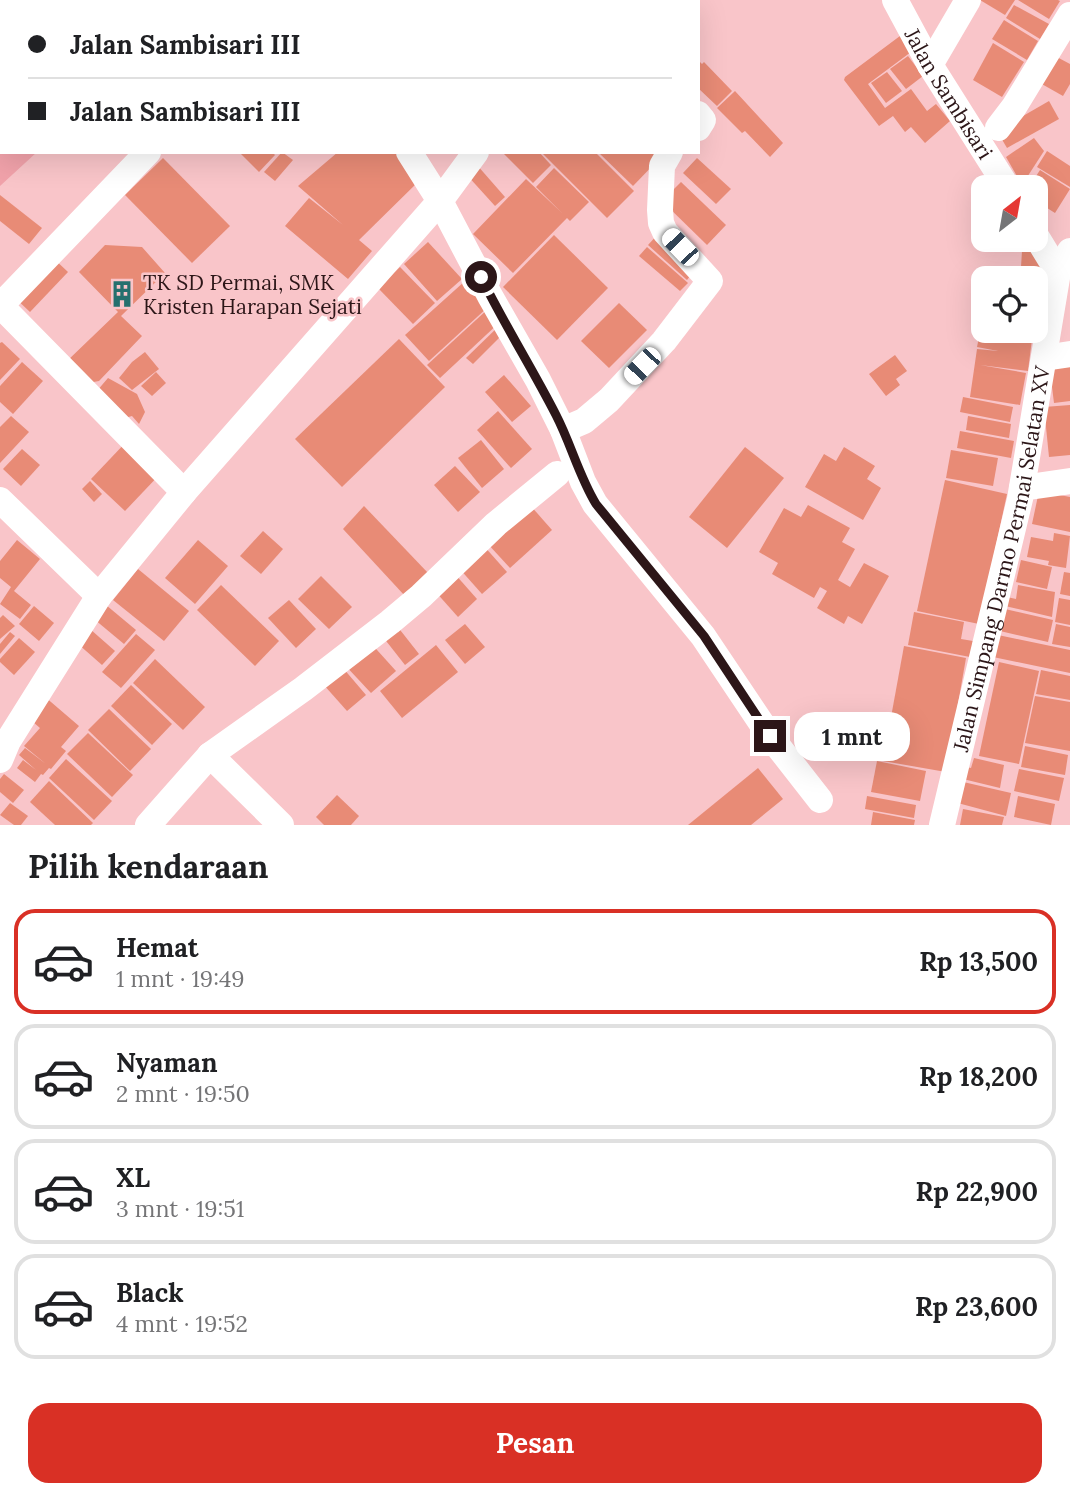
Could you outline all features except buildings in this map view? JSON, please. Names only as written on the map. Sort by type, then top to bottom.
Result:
[{"type":"street","name":"Jalan Sambisari","points":[[895,0],[930,65],[999,175]]},
{"type":"street","points":[[930,65],[968,0]]},
{"type":"street","points":[[998,128],[1014,107],[1070,15]]},
{"type":"street","points":[[146,154],[0,305],[184,492]]},
{"type":"street","points":[[409,154],[440,201],[563,430],[583,482],[596,504],[704,636],[770,736],[820,800]]},
{"type":"street","points":[[3,745],[99,596],[184,492],[440,201],[475,154]]},
{"type":"street","points":[[563,430],[584,421],[609,400],[664,341],[710,281],[665,232],[661,223],[662,166],[669,154]]},
{"type":"street","points":[[1048,247],[1064,262]]},
{"type":"street","name":"Jalan Simpang Darmo Permai Selatan XV","points":[[942,825],[1022,488],[1044,358],[1064,262]]},
{"type":"street","points":[[1044,358],[1070,354]]},
{"type":"street","points":[[148,825],[210,755],[303,689],[390,622],[496,524],[557,474]]},
{"type":"street","points":[[1022,488],[1070,481]]},
{"type":"street","points":[[0,500],[99,596]]},
{"type":"street","points":[[210,755],[281,825]]},
{"type":"shaded area","points":[[0,154],[35,154],[0,186]]},
{"type":"place","name":"TK SD Permai, SMK Kristen Harapan Sejati","points":[[122,294]]},
{"type":"route","points":[[481,277],[538,380],[563,430],[583,482],[596,504],[704,636],[770,736]]}]
